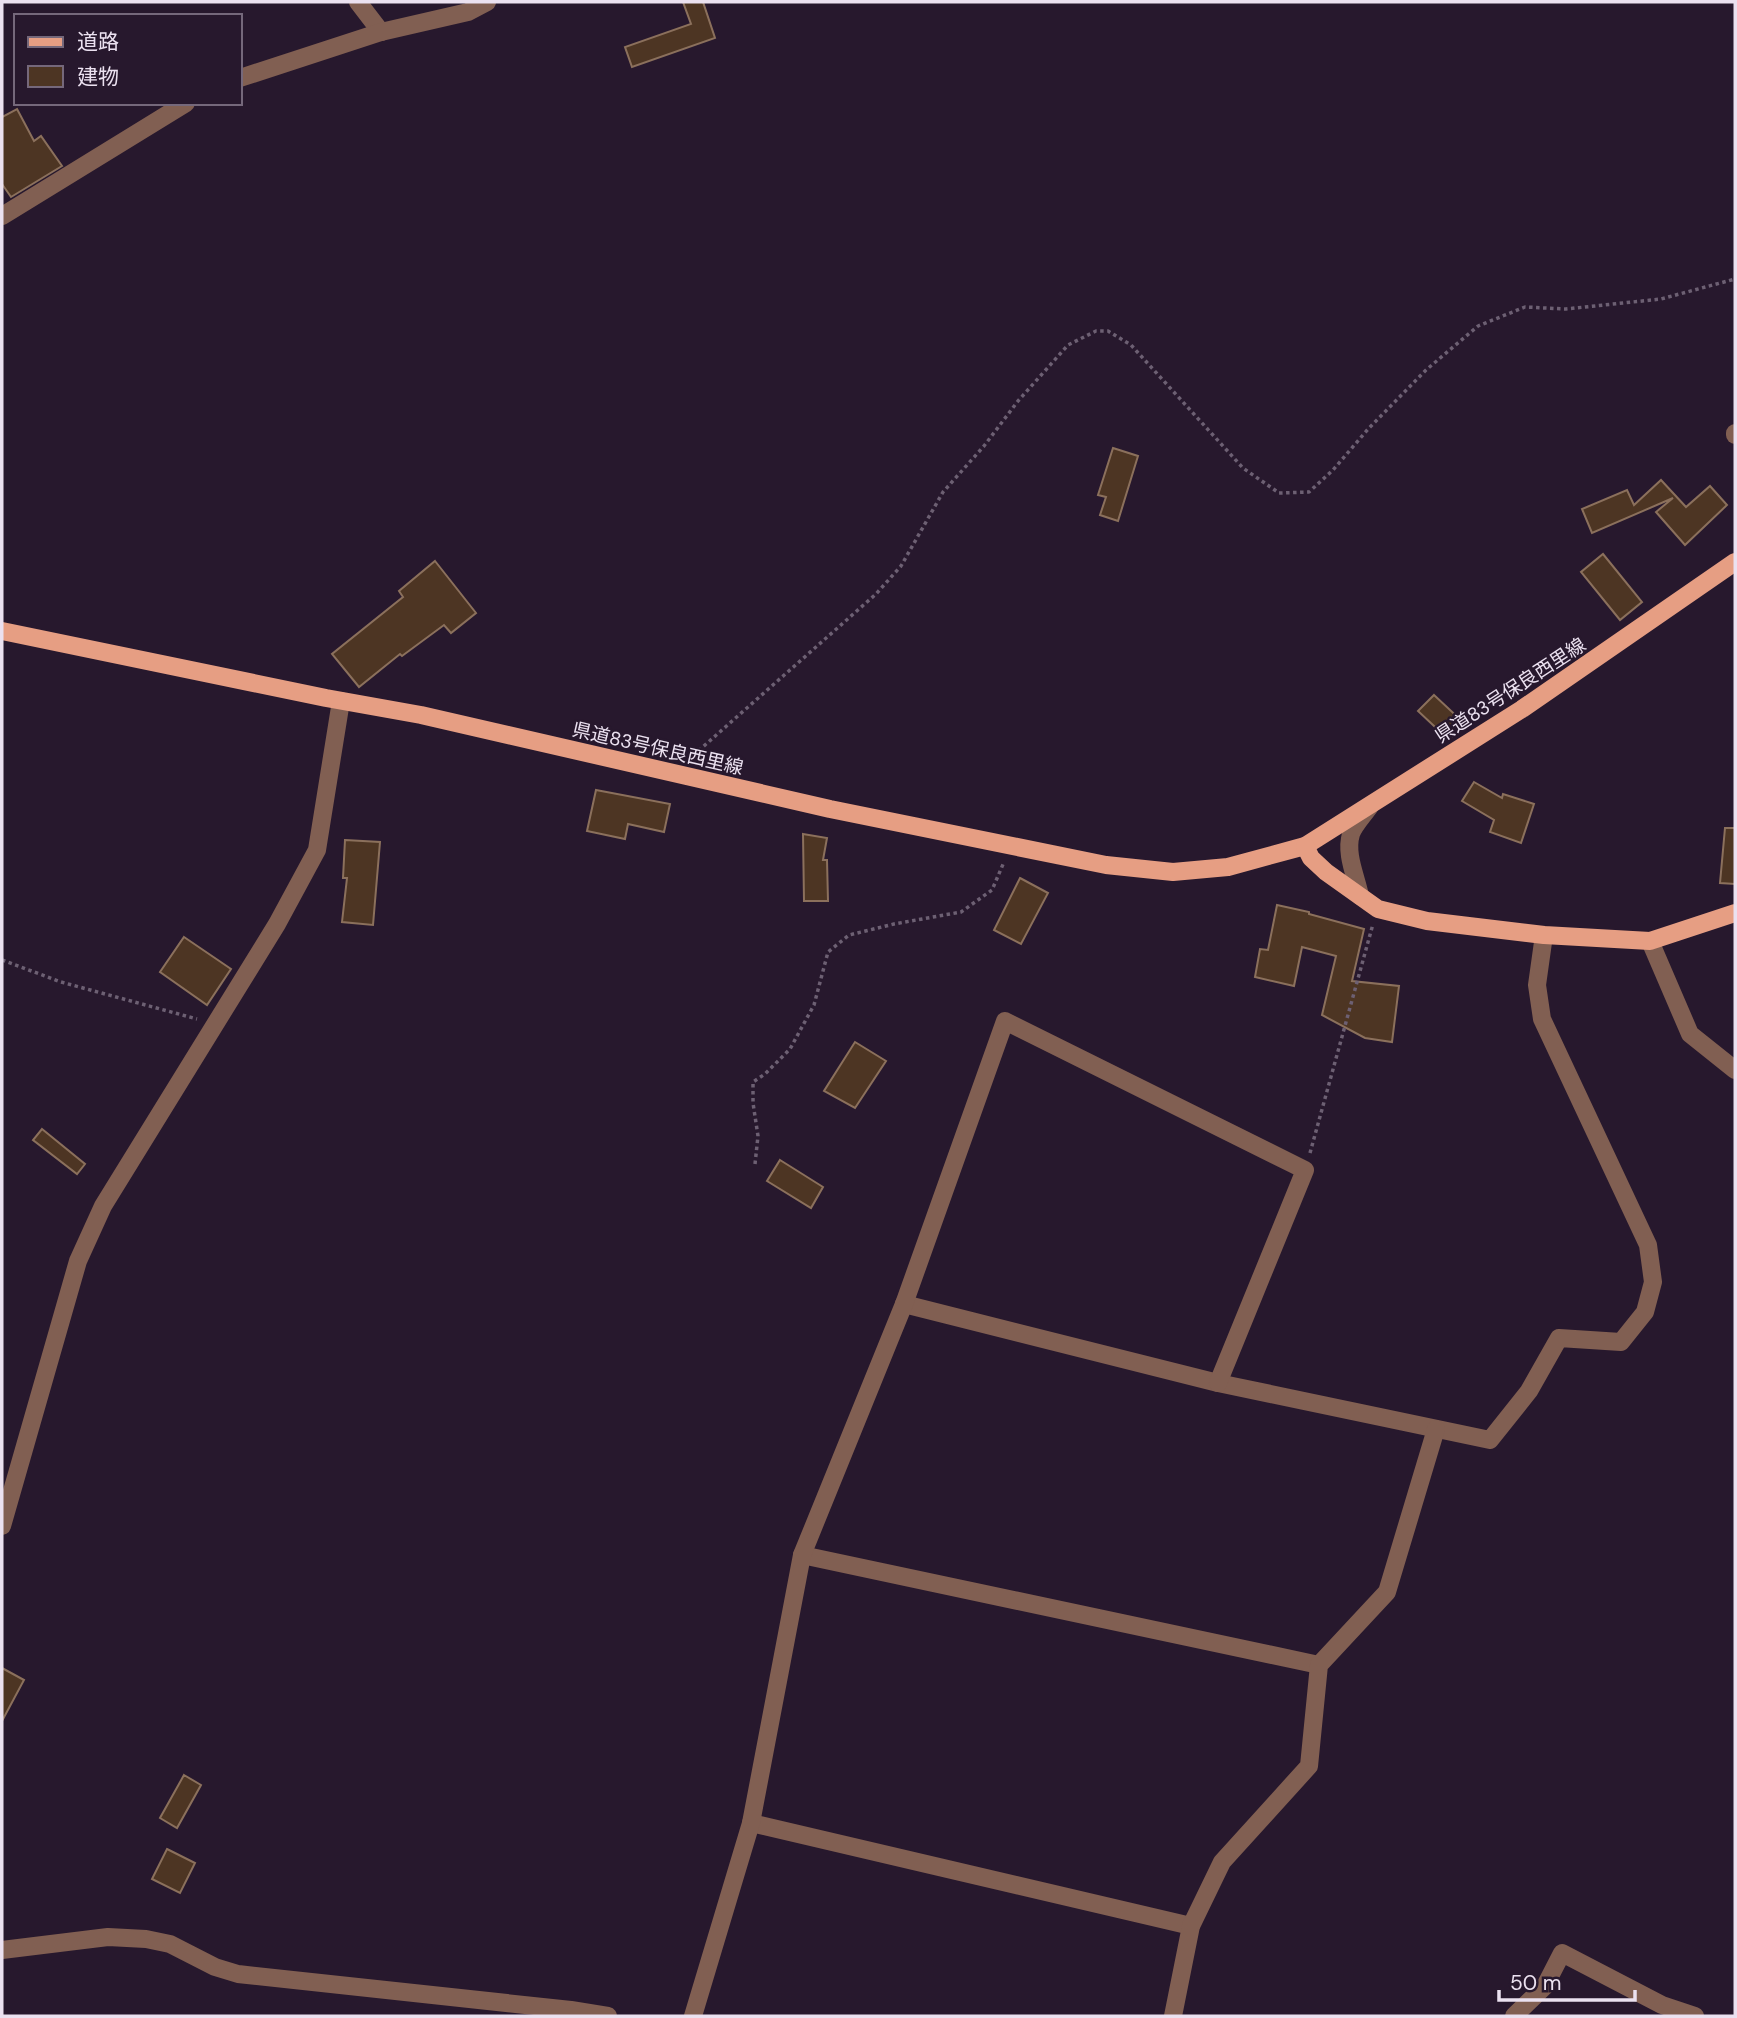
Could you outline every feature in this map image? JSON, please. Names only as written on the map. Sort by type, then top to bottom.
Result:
[{"type":"main road","name":"県道83号保良西里線","points":[[2,631],[421,715],[1010,847],[1106,866],[1173,873],[1228,867],[1305,846],[1522,709],[1735,562]]},
{"type":"main road","points":[[1305,846],[1311,858],[1326,872],[1378,909],[1427,921],[1544,935],[1650,941],[1735,913]]},
{"type":"street","points":[[358,2],[380,32]]},
{"type":"street","points":[[242,77],[380,32],[468,12],[486,2]]},
{"type":"street","points":[[2,216],[183,105]]},
{"type":"street","points":[[2,1526],[78,1261],[103,1206],[277,924],[317,850],[341,701]]},
{"type":"street","points":[[1360,896],[1349,853],[1351,832],[1370,806]]},
{"type":"street","points":[[904,1304],[1218,1383],[1490,1440],[1529,1391],[1559,1338],[1621,1342],[1646,1311],[1653,1282],[1648,1245],[1542,1019],[1537,985],[1544,935]]},
{"type":"street","points":[[1650,941],[1690,1034],[1735,1070]]},
{"type":"street","points":[[693,2016],[751,1824],[802,1555],[904,1304],[1004,1021],[1305,1170],[1218,1383]]},
{"type":"street","points":[[1172,2016],[1191,1926],[1222,1862],[1309,1766],[1319,1665],[1387,1592],[1436,1429]]},
{"type":"street","points":[[802,1555],[1319,1665]]},
{"type":"street","points":[[751,1824],[1191,1926]]},
{"type":"street","points":[[2,1950],[108,1937],[146,1939],[170,1944],[215,1967],[238,1974],[608,2016]]},
{"type":"street","points":[[1514,2016],[1545,1986],[1562,1953],[1661,2005],[1695,2016]]},
{"type":"path","points":[[674,773],[876,594],[901,566],[943,492],[984,446],[1018,401],[1068,345],[1096,331],[1108,331],[1131,345],[1243,468],[1279,493],[1309,492],[1426,370],[1478,326],[1525,307],[1566,309],[1661,299],[1735,282]]},
{"type":"path","points":[[755,1164],[758,1136],[753,1082],[790,1049],[814,1005],[828,952],[849,935],[961,912],[992,890],[1010,847]]},
{"type":"path","points":[[1305,1170],[1378,909]]},
{"type":"path","points":[[2,960],[61,982],[215,1024]]},
{"type":"building","points":[[683,2],[703,2],[715,38],[632,67],[625,47],[691,24]]},
{"type":"building","points":[[17,109],[34,141],[41,136],[62,166],[11,197],[2,184],[2,117]]},
{"type":"building","points":[[1113,448],[1138,456],[1118,521],[1100,515],[1106,497],[1098,495]]},
{"type":"building","points":[[1661,480],[1686,507],[1710,486],[1727,505],[1685,545],[1656,512],[1673,498],[1592,533],[1582,509],[1627,490],[1634,505]]},
{"type":"building","points":[[1603,554],[1642,602],[1620,620],[1581,572]]},
{"type":"building","points":[[435,561],[476,613],[451,633],[444,625],[402,656],[400,654],[359,687],[332,654],[403,597],[399,591]]},
{"type":"building","points":[[1434,695],[1464,723],[1449,740],[1418,711]]},
{"type":"building","points":[[1474,782],[1502,798],[1503,794],[1534,804],[1521,843],[1490,832],[1494,820],[1462,801]]},
{"type":"building","points":[[596,790],[670,804],[664,832],[628,824],[625,839],[587,831]]},
{"type":"building","points":[[1725,828],[1735,828],[1735,884],[1720,883]]},
{"type":"building","points":[[803,834],[827,838],[823,860],[827,860],[828,901],[804,901]]},
{"type":"building","points":[[345,840],[380,842],[373,925],[342,922],[347,878],[343,878]]},
{"type":"building","points":[[1020,878],[1048,893],[1021,944],[994,930]]},
{"type":"building","points":[[1277,905],[1364,929],[1352,981],[1399,986],[1392,1042],[1365,1038],[1322,1015],[1336,956],[1302,947],[1294,986],[1255,977],[1260,949],[1268,950]]},
{"type":"building","points":[[184,937],[231,969],[207,1005],[160,972]]},
{"type":"building","points":[[855,1042],[886,1061],[855,1108],[824,1091]]},
{"type":"building","points":[[42,1129],[85,1164],[77,1174],[33,1140]]},
{"type":"building","points":[[780,1160],[823,1187],[811,1208],[767,1181]]},
{"type":"building","points":[[2,1668],[24,1680],[2,1721]]},
{"type":"building","points":[[184,1775],[201,1785],[177,1828],[160,1818]]},
{"type":"building","points":[[167,1849],[195,1863],[180,1893],[152,1879]]}]
